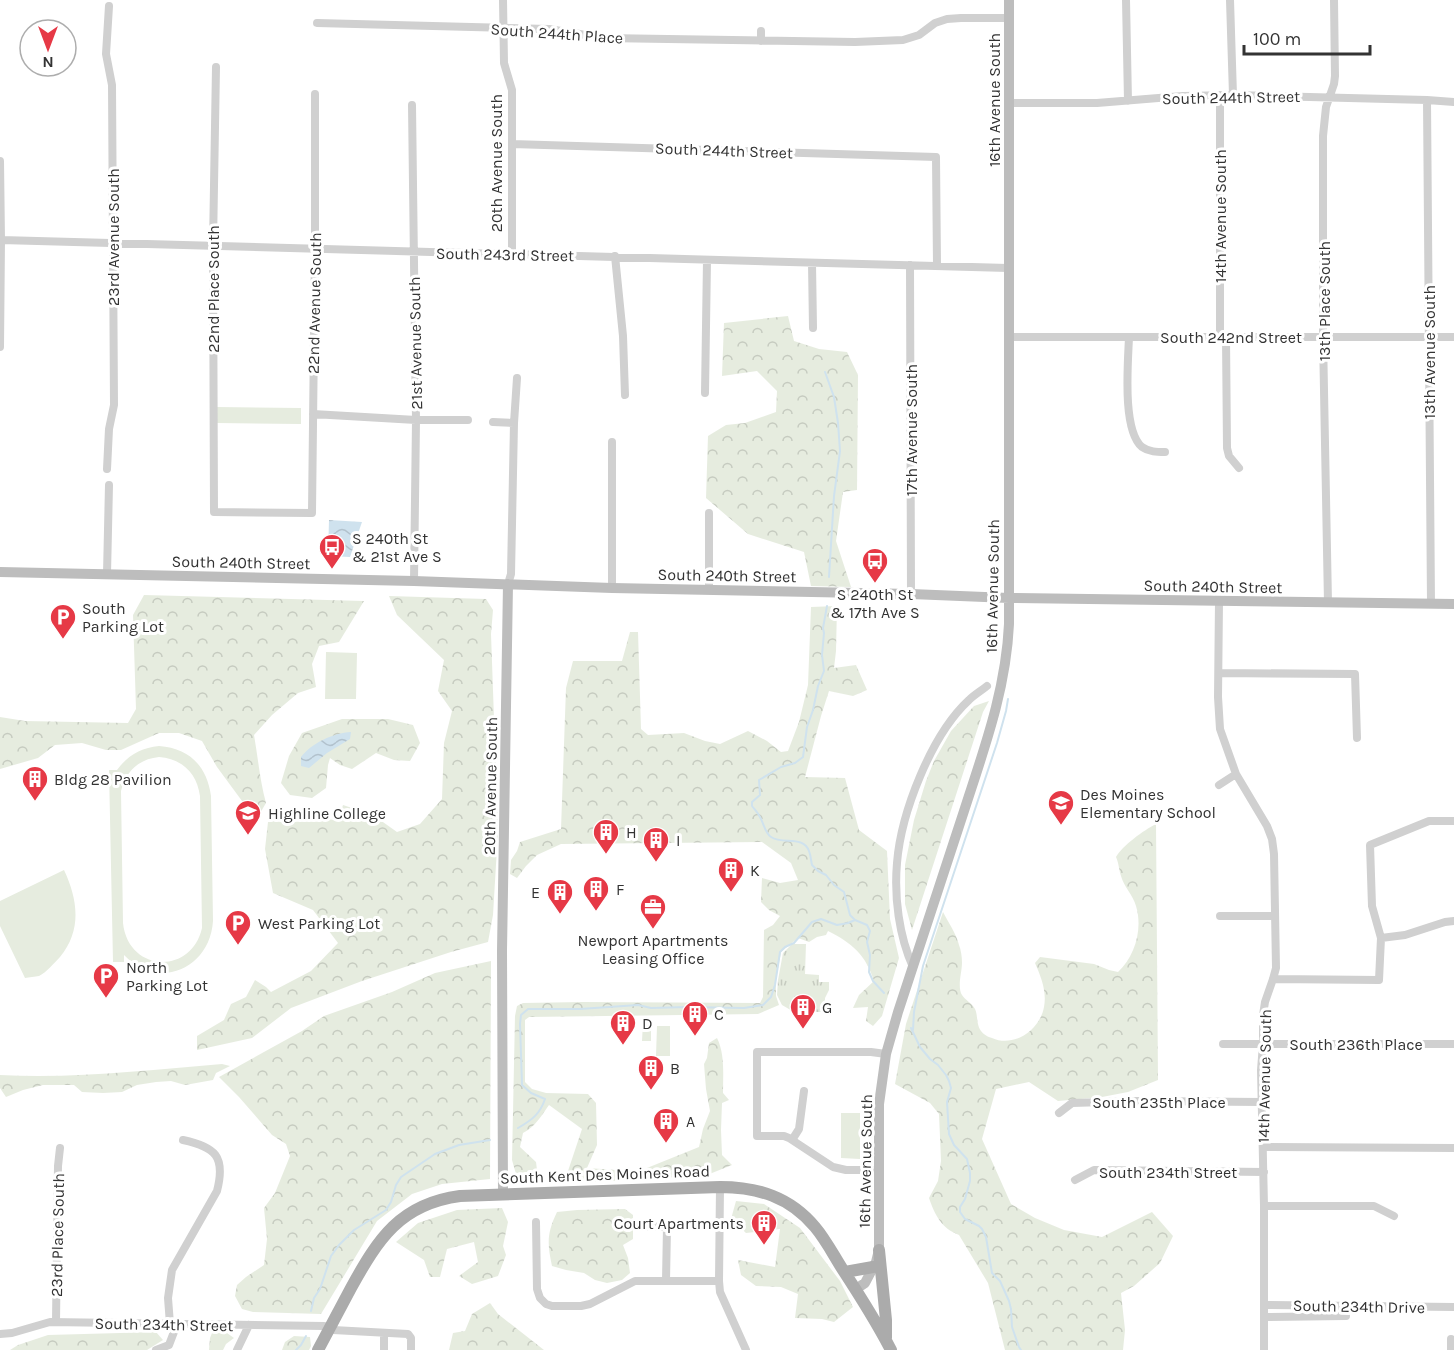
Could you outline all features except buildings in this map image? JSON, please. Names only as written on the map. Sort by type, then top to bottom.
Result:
[{"type":"main road","name":"16th Avenue South","points":[[856,1290],[865,1283],[879,1250],[879,1104],[886,1054],[997,709],[1006,663],[1009,633],[1009,0]]},
{"type":"main road","name":"South 240th Street","points":[[0,572],[1009,598],[1454,604]]},
{"type":"main road","name":"20th Avenue South","points":[[503,1194],[502,951],[508,584]]},
{"type":"main road","name":"South Kent Des Moines Road","points":[[318,1350],[373,1250],[389,1230],[424,1204],[450,1197],[720,1187],[764,1192],[808,1219],[845,1272],[889,1345]]},
{"type":"main road","points":[[879,1250],[889,1345]]},
{"type":"main road","points":[[845,1272],[873,1267]]},
{"type":"street","name":"20th Avenue South","points":[[503,0],[504,63],[512,90],[512,254]]},
{"type":"street","points":[[1126,0],[1128,100]]},
{"type":"street","points":[[1230,0],[1233,95]]},
{"type":"street","name":"13th Place South","points":[[1328,603],[1323,337],[1323,122],[1335,76],[1334,0]]},
{"type":"street","name":"23rd Avenue South","points":[[108,469],[109,429],[114,405],[112,85],[106,54],[109,6]]},
{"type":"street","name":"South 244th Place","points":[[317,23],[560,30],[604,38],[761,40],[855,37],[903,40],[919,35],[935,23],[947,19],[1009,18]]},
{"type":"street","points":[[761,31],[761,40]]},
{"type":"street","name":"22nd Place South","points":[[216,67],[213,245],[214,512],[312,513]]},
{"type":"street","name":"22nd Avenue South","points":[[312,513],[315,94]]},
{"type":"street","name":"South 244th Street","points":[[1009,103],[1097,102],[1220,95],[1329,96],[1454,102]]},
{"type":"street","name":"14th Avenue South","points":[[1220,95],[1227,448],[1229,456],[1239,468]]},
{"type":"street","name":"13th Avenue South","points":[[1427,100],[1431,603]]},
{"type":"street","name":"21st Avenue South","points":[[412,105],[416,420],[414,581]]},
{"type":"street","name":"South 244th Street","points":[[512,144],[936,157],[938,266]]},
{"type":"street","points":[[0,161],[0,347]]},
{"type":"street","name":"South 243rd Street","points":[[1,240],[1008,268]]},
{"type":"street","points":[[615,256],[623,336],[625,395]]},
{"type":"street","points":[[705,393],[707,260]]},
{"type":"street","points":[[812,263],[813,328]]},
{"type":"street","name":"17th Avenue South","points":[[910,266],[911,594]]},
{"type":"street","name":"South 242nd Street","points":[[1008,337],[1454,337]]},
{"type":"street","points":[[1128,337],[1128,394],[1132,429],[1143,448],[1165,452]]},
{"type":"street","name":"20th Avenue South","points":[[508,584],[511,574],[517,378]]},
{"type":"street","points":[[313,414],[416,420],[468,420]]},
{"type":"street","points":[[493,422],[514,423]]},
{"type":"street","points":[[612,442],[612,588]]},
{"type":"street","points":[[108,574],[109,485]]},
{"type":"street","points":[[709,513],[709,589]]},
{"type":"street","name":"14th Avenue South","points":[[1219,601],[1220,729],[1236,774],[1256,806],[1270,835],[1274,862],[1276,968],[1264,1009],[1261,1070],[1264,1172],[1264,1350]]},
{"type":"street","points":[[1219,673],[1355,674],[1357,738]]},
{"type":"street","points":[[913,967],[904,942],[897,896],[897,864],[903,828],[914,792],[936,744],[959,710],[987,686]]},
{"type":"street","points":[[1219,784],[1236,774]]},
{"type":"street","points":[[1273,979],[1379,980],[1381,938],[1372,906],[1370,845],[1429,821],[1454,821]]},
{"type":"street","points":[[1220,916],[1275,916]]},
{"type":"street","points":[[1381,938],[1405,935],[1454,921]]},
{"type":"street","name":"South 236th Place","points":[[1223,1044],[1454,1044]]},
{"type":"street","points":[[878,1170],[846,1170],[833,1167],[783,1136],[757,1136],[757,1052],[886,1054]]},
{"type":"street","points":[[792,1140],[799,1129],[804,1091]]},
{"type":"street","name":"South 235th Place","points":[[1059,1113],[1072,1103],[1262,1102]]},
{"type":"street","points":[[156,1350],[169,1345],[173,1324],[168,1298],[172,1270],[217,1191],[220,1176],[220,1165],[211,1150],[200,1144],[183,1140]]},
{"type":"street","points":[[1263,1147],[1454,1148]]},
{"type":"street","name":"23rd Place South","points":[[56,1322],[57,1166],[60,1148]]},
{"type":"street","name":"South 234th Street","points":[[1076,1180],[1094,1170],[1264,1172]]},
{"type":"street","points":[[720,1187],[720,1292],[746,1350]]},
{"type":"street","points":[[1264,1206],[1374,1206],[1394,1216]]},
{"type":"street","points":[[536,1222],[537,1287],[539,1297],[546,1305],[583,1306],[635,1281],[719,1281]]},
{"type":"street","points":[[634,1226],[667,1227],[666,1281]]},
{"type":"street","name":"South 234th Drive","points":[[1264,1305],[1454,1307]]},
{"type":"street","points":[[1264,1317],[1346,1316]]},
{"type":"street","name":"South 234th Street","points":[[0,1334],[12,1334],[50,1322],[324,1326],[333,1330],[405,1333],[410,1335],[411,1350]]},
{"type":"street","points":[[237,1350],[249,1325]]},
{"type":"street","points":[[384,1333],[384,1350]]},
{"type":"street","points":[[1451,1339],[1451,1350]]},
{"type":"green space","points":[[788,316],[794,341],[819,349],[847,352],[858,375],[857,490],[843,492],[836,541],[851,587],[811,586],[804,552],[748,534],[706,498],[708,436],[726,425],[745,423],[776,412],[777,391],[757,371],[722,376],[724,323]]},
{"type":"green space","points":[[217,407],[301,408],[301,424],[217,423]]},
{"type":"green space","points":[[144,595],[364,601],[339,642],[319,646],[312,664],[316,687],[298,693],[272,715],[254,735],[266,803],[256,820],[217,767],[202,741],[179,733],[159,733],[121,750],[106,750],[82,743],[55,745],[38,758],[0,769],[0,717],[25,721],[128,723],[136,709],[133,615]]},
{"type":"green space","points":[[389,596],[486,599],[493,610],[491,634],[498,831],[493,915],[488,942],[362,981],[291,1008],[252,1038],[197,1050],[197,1036],[224,1020],[231,1004],[246,997],[255,980],[271,992],[311,971],[338,943],[313,910],[273,893],[265,849],[268,822],[299,817],[338,820],[343,805],[373,815],[397,832],[420,824],[442,799],[444,743],[452,711],[438,691],[444,660],[397,615]]},
{"type":"green space","points":[[837,606],[834,668],[856,665],[867,690],[853,696],[829,691],[805,777],[845,778],[859,830],[887,851],[890,919],[899,958],[882,1016],[873,1026],[866,1021],[868,1007],[853,1008],[859,995],[874,981],[867,964],[857,951],[828,931],[826,935],[809,942],[798,938],[781,952],[776,980],[776,996],[779,1005],[758,1014],[529,1017],[525,1020],[525,1082],[532,1089],[546,1093],[588,1094],[596,1103],[597,1145],[587,1168],[626,1169],[631,1180],[588,1182],[565,1180],[582,1129],[549,1105],[535,1124],[523,1133],[520,1147],[536,1162],[537,1170],[523,1178],[516,1174],[512,1160],[517,1006],[523,1003],[583,1002],[760,1003],[763,997],[764,930],[773,925],[780,916],[761,902],[762,878],[780,883],[798,880],[791,863],[762,842],[561,844],[537,855],[517,878],[510,874],[511,860],[520,842],[561,829],[566,688],[573,661],[622,661],[630,632],[638,632],[641,729],[648,735],[684,733],[720,744],[748,731],[781,752],[788,751],[799,722],[808,685],[811,607]]},
{"type":"green space","points":[[326,652],[357,653],[356,699],[325,699]]},
{"type":"green space","points":[[989,701],[983,712],[912,930],[905,904],[905,865],[914,820],[926,781],[951,731],[974,706]]},
{"type":"green space","points":[[342,719],[388,719],[413,725],[420,743],[410,761],[394,760],[376,753],[352,769],[330,758],[326,788],[312,798],[290,795],[281,783],[289,756],[302,733]]},
{"type":"green space","points":[[152,747],[170,747],[195,760],[209,785],[211,796],[213,921],[210,938],[203,952],[192,962],[180,970],[166,973],[152,972],[137,966],[124,955],[124,962],[113,962],[109,770],[117,770],[130,756]],"holes":[[[152,758],[167,758],[181,764],[192,774],[200,796],[202,928],[196,944],[186,954],[173,960],[160,962],[147,959],[136,951],[127,939],[123,923],[121,791],[134,767]]]},
{"type":"green space","points":[[1156,824],[1158,1080],[1128,1092],[1058,1101],[1029,1082],[996,1089],[982,1139],[1011,1204],[1035,1218],[1064,1230],[1102,1237],[1152,1212],[1173,1236],[1160,1263],[1134,1286],[1121,1293],[1125,1330],[1123,1350],[1005,1350],[988,1283],[959,1235],[948,1229],[940,1220],[929,1198],[938,1181],[941,1161],[939,1114],[930,1103],[895,1084],[906,1024],[943,912],[961,951],[961,992],[975,1009],[981,1031],[990,1038],[1009,1041],[1017,1039],[1032,1030],[1042,1015],[1045,995],[1035,963],[1040,957],[1094,964],[1118,972],[1133,950],[1139,924],[1136,906],[1122,880],[1116,857],[1123,848]]},
{"type":"green space","points":[[64,870],[75,904],[75,926],[72,936],[60,957],[48,970],[39,976],[25,978],[0,926],[0,901]]},
{"type":"green space","points":[[792,944],[806,944],[805,974],[819,975],[819,982],[829,982],[829,990],[825,998],[825,1012],[794,1012],[782,1005],[777,995],[783,953]]},
{"type":"green space","points":[[491,961],[490,1179],[442,1184],[412,1194],[377,1221],[321,1314],[253,1312],[242,1309],[235,1296],[237,1285],[264,1265],[267,1239],[264,1208],[275,1193],[290,1156],[286,1144],[272,1135],[219,1077],[302,1031],[324,1016],[392,992],[435,973]]},
{"type":"green space","points":[[643,1022],[651,1022],[651,1041],[642,1041]]},
{"type":"green space","points":[[657,1026],[670,1026],[670,1056],[656,1056]]},
{"type":"green space","points":[[717,1038],[722,1058],[723,1093],[729,1100],[722,1103],[722,1155],[732,1165],[707,1175],[652,1177],[642,1170],[699,1147],[710,1111],[704,1064],[709,1043]]},
{"type":"green space","points":[[222,1064],[230,1066],[216,1073],[213,1080],[185,1085],[171,1081],[156,1082],[137,1085],[122,1092],[82,1092],[74,1085],[43,1085],[6,1097],[0,1088],[0,1075],[84,1075]]},
{"type":"green space","points":[[841,1113],[860,1113],[860,1159],[841,1158]]},
{"type":"green space","points":[[736,1201],[764,1204],[800,1228],[840,1281],[853,1307],[834,1322],[795,1318],[798,1294],[781,1287],[756,1286],[741,1275],[738,1260],[775,1267],[780,1229],[746,1233],[731,1219]]},
{"type":"green space","points":[[502,1208],[508,1222],[503,1246],[506,1255],[498,1276],[472,1284],[459,1276],[478,1262],[474,1242],[447,1249],[440,1277],[430,1277],[424,1260],[396,1242],[418,1223],[457,1210]]},
{"type":"green space","points":[[625,1209],[633,1215],[633,1239],[623,1245],[630,1273],[622,1280],[607,1283],[595,1280],[584,1273],[552,1266],[549,1238],[557,1212]]},
{"type":"green space","points":[[490,1303],[498,1314],[544,1350],[449,1350],[453,1333],[465,1331],[472,1314]]},
{"type":"green space","points":[[156,1332],[163,1340],[147,1350],[10,1350],[48,1335]]},
{"type":"green space","points":[[212,1333],[227,1333],[234,1338],[226,1344],[223,1350],[209,1350]]},
{"type":"green space","points":[[294,1336],[310,1337],[309,1350],[282,1350],[285,1342]]},
{"type":"water","points":[[329,520],[362,522],[350,557],[328,556]]},
{"type":"water","points":[[351,732],[350,739],[327,753],[309,768],[301,766],[301,757],[317,743],[337,734]]},
{"type":"waterway","points":[[825,372],[834,397],[840,451],[834,496],[829,577]]},
{"type":"waterway","points":[[827,606],[823,628],[824,671],[807,727],[803,757],[759,780],[760,795],[752,802],[752,806],[771,837],[802,843],[806,846],[812,865],[844,892],[850,915],[855,920]]},
{"type":"waterway","points":[[913,1030],[923,966],[997,743],[1008,699]]},
{"type":"waterway","points":[[518,1128],[535,1116],[545,1099],[531,1093],[522,1085],[520,1024],[521,1015],[528,1009],[580,1009],[638,1005],[651,1008],[744,1008],[763,1005],[771,997],[775,985],[780,952],[794,943],[812,922],[821,919],[837,925],[855,920],[867,925],[870,931],[867,942],[870,955],[869,972],[873,981],[884,993]]},
{"type":"waterway","points":[[911,1028],[920,1047],[938,1065],[949,1081],[951,1088],[947,1102],[949,1134],[954,1145],[967,1159],[970,1173],[970,1181],[960,1212],[965,1219],[979,1226],[986,1237],[992,1273],[1000,1281],[1009,1301],[1012,1327],[1021,1350]]},
{"type":"waterway","points":[[311,1311],[331,1256],[354,1230],[386,1210],[401,1177],[435,1154],[459,1145],[490,1140]]},
{"type":"waterway","points":[[296,1350],[306,1336]]},
{"type":"place","name":"S 240th St & 21st Ave S","points":[[332,570]]},
{"type":"place","name":"S 240th St & 17th Ave S","points":[[875,584]]},
{"type":"place","name":"South Parking Lot","points":[[63,640]]},
{"type":"place","name":"Bldg 28 Pavilion","points":[[35,802]]},
{"type":"place","name":"Des Moines Elementary School","points":[[1061,826]]},
{"type":"place","name":"Highline College","points":[[248,836]]},
{"type":"place","name":"H","points":[[606,855]]},
{"type":"place","name":"I","points":[[656,863]]},
{"type":"place","name":"K","points":[[731,893]]},
{"type":"place","name":"F","points":[[596,912]]},
{"type":"place","name":"E","points":[[560,915]]},
{"type":"place","name":"Newport Apartments Leasing Office","points":[[653,930]]},
{"type":"place","name":"West Parking Lot","points":[[238,946]]},
{"type":"place","name":"North Parking Lot","points":[[106,999]]},
{"type":"place","name":"G","points":[[803,1030]]},
{"type":"place","name":"C","points":[[695,1037]]},
{"type":"place","name":"D","points":[[623,1046]]},
{"type":"place","name":"B","points":[[651,1091]]},
{"type":"place","name":"A","points":[[666,1144]]},
{"type":"place","name":"Court Apartments","points":[[764,1246]]}]
